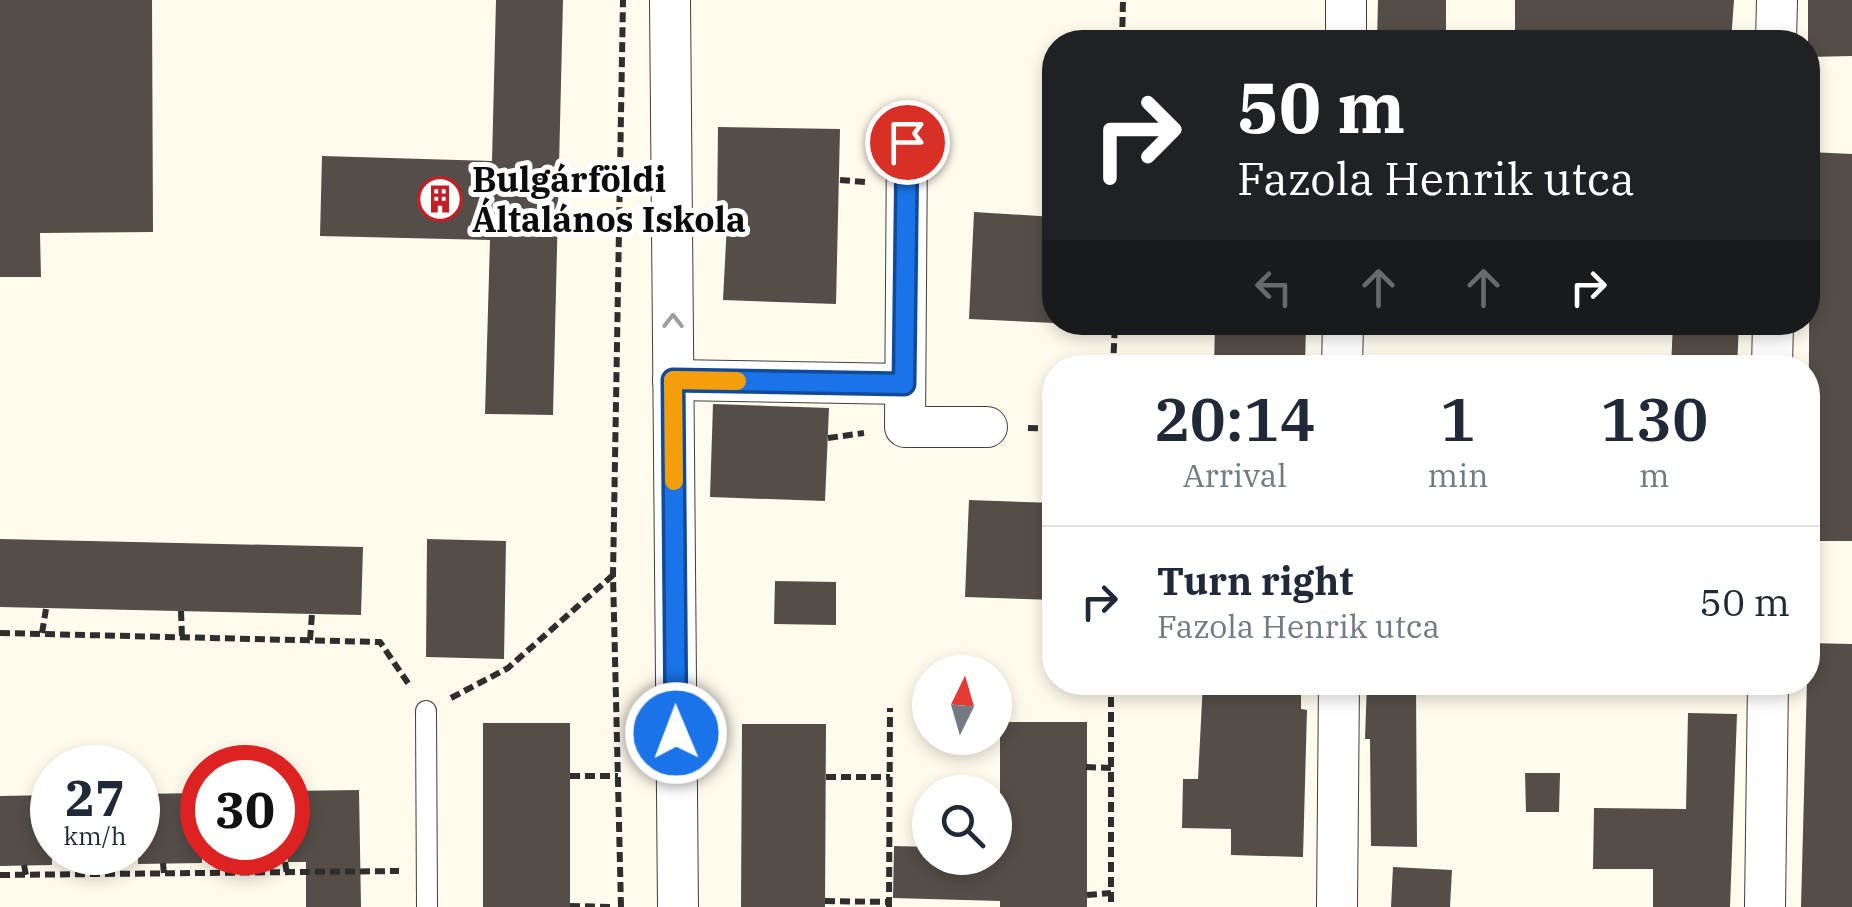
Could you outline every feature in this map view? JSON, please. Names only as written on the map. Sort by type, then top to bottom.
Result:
[{"type":"street","points":[[670,0],[678,907]]},
{"type":"street","points":[[1346,0],[1346,30]]},
{"type":"street","points":[[1776,30],[1777,0]]},
{"type":"street","points":[[907,142],[905,427],[987,426]]},
{"type":"street","points":[[673,380],[904,384]]},
{"type":"street","points":[[1336,907],[1339,695]]},
{"type":"street","points":[[1765,907],[1768,695]]},
{"type":"lane","points":[[426,711],[428,907]]},
{"type":"path","points":[[620,907],[613,575],[622,0]]},
{"type":"path","points":[[1122,30],[1123,0]]},
{"type":"path","points":[[0,633],[380,642],[426,711],[508,668],[613,575]]},
{"type":"path","points":[[42,634],[46,608]]},
{"type":"path","points":[[181,611],[182,637]]},
{"type":"path","points":[[310,640],[312,614]]},
{"type":"path","points":[[1111,695],[1111,907]]},
{"type":"path","points":[[825,900],[889,904],[890,708]]},
{"type":"path","points":[[1086,768],[1111,768]]},
{"type":"path","points":[[570,776],[618,776]]},
{"type":"path","points":[[826,777],[890,777]]},
{"type":"path","points":[[162,864],[164,874]]},
{"type":"path","points":[[24,865],[26,875]]},
{"type":"path","points":[[310,874],[428,871]]},
{"type":"path","points":[[0,875],[180,874]]},
{"type":"path","points":[[1087,894],[1111,893]]},
{"type":"path","points":[[570,906],[611,907]]},
{"type":"building","points":[[0,0],[152,0],[153,232],[40,233],[41,277],[0,277]]},
{"type":"building","name":"Bulgárföldi Általános Iskola","points":[[496,0],[563,0],[553,415],[485,414],[490,240],[320,236],[322,156],[492,161]]},
{"type":"building","points":[[1378,0],[1446,0],[1446,30],[1377,30]]},
{"type":"building","points":[[1515,0],[1734,0],[1732,30],[1515,30]]},
{"type":"building","points":[[1808,0],[1852,0],[1852,56],[1820,57],[1820,30],[1808,30]]},
{"type":"building","points":[[718,127],[840,129],[836,304],[723,300],[727,223],[717,223]]},
{"type":"building","points":[[1820,152],[1852,154],[1852,541],[1820,541],[1820,355],[1809,355],[1809,335],[1820,335]]},
{"type":"building","points":[[974,212],[1042,216],[1042,322],[969,319]]},
{"type":"building","points":[[1215,335],[1306,335],[1305,355],[1214,355]]},
{"type":"building","points":[[1672,335],[1738,335],[1738,355],[1672,355]]},
{"type":"building","points":[[713,404],[829,408],[825,501],[710,497]]},
{"type":"building","points":[[969,500],[1042,503],[1042,600],[965,597]]},
{"type":"building","points":[[0,539],[363,547],[361,615],[0,607]]},
{"type":"building","points":[[427,539],[506,541],[504,659],[426,657]]},
{"type":"building","points":[[775,581],[836,582],[836,625],[774,624]]},
{"type":"building","points":[[1820,643],[1852,644],[1852,907],[1801,907],[1807,695],[1820,695]]},
{"type":"building","points":[[1202,695],[1301,695],[1301,709],[1307,710],[1303,857],[1231,855],[1231,829],[1182,828],[1183,779],[1198,779]]},
{"type":"building","points":[[1367,695],[1416,695],[1417,847],[1371,846],[1370,739],[1365,739]]},
{"type":"building","points":[[1688,713],[1737,714],[1730,907],[1653,907],[1653,869],[1593,869],[1594,808],[1686,809]]},
{"type":"building","points":[[1012,722],[1087,722],[1087,907],[1000,907],[1000,901],[893,898],[894,846],[912,846],[912,875],[1012,875],[1012,775],[1000,775],[1000,755],[1012,755]]},
{"type":"building","points":[[483,723],[570,723],[570,907],[483,907]]},
{"type":"building","points":[[742,724],[826,724],[825,907],[741,907]]},
{"type":"building","points":[[1525,773],[1560,773],[1559,812],[1526,812]]},
{"type":"building","points":[[359,790],[361,907],[306,907],[310,791]]},
{"type":"building","points":[[180,793],[180,863],[160,864],[160,794]]},
{"type":"building","points":[[30,795],[30,865],[0,866],[0,796]]},
{"type":"building","points":[[1393,867],[1452,870],[1450,907],[1391,907]]},
{"type":"slow traffic","points":[[674,481],[673,380],[737,381]]},
{"type":"place","name":"Bulgárföldi Általános Iskola","points":[[440,199]]},
{"type":"route","points":[[676,733],[673,380],[904,384],[907,142]]}]
